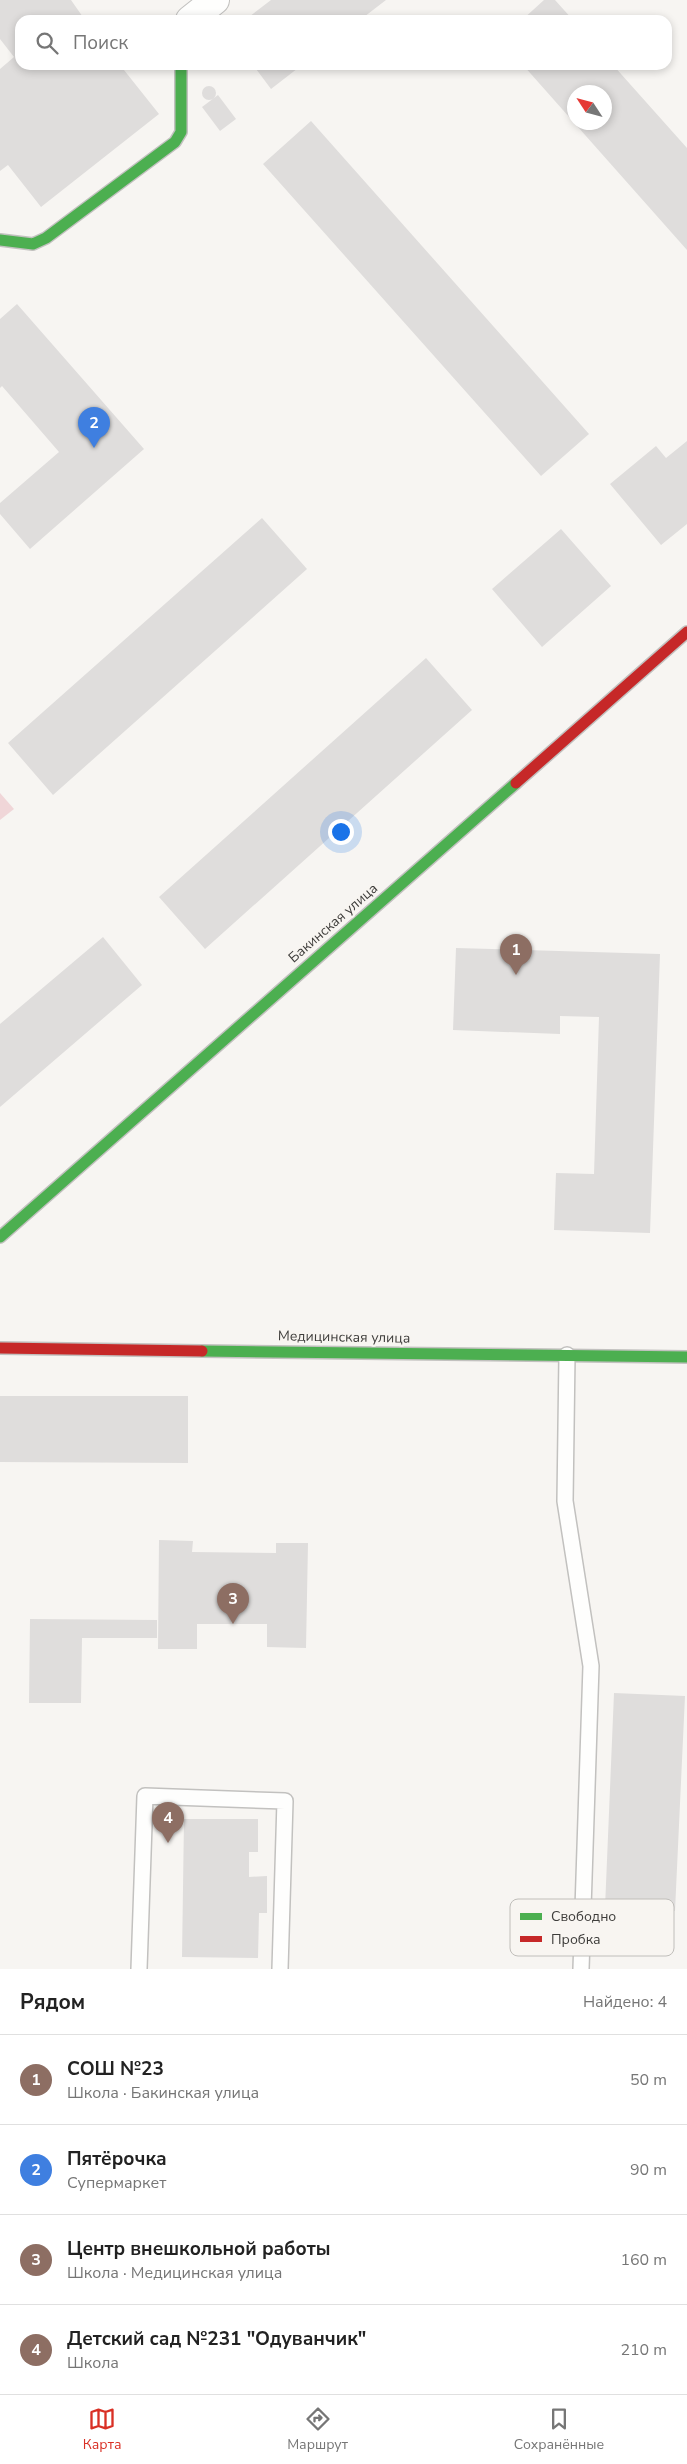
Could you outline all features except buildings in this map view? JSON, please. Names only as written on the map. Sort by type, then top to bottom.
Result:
[{"type":"street","points":[[196,15],[215,0]]},
{"type":"street","points":[[0,240],[32,244],[46,238],[176,142],[181,132],[181,70]]},
{"type":"street","name":"Бакинская улица","points":[[0,1237],[687,632]]},
{"type":"street","name":"Медицинская улица","points":[[0,1348],[687,1357]]},
{"type":"lane","points":[[567,1355],[565,1501],[591,1666],[584,1899]]},
{"type":"lane","points":[[139,1969],[145,1796],[286,1801],[280,1969]]},
{"type":"lane","points":[[582,1956],[582,1969]]},
{"type":"shaded area","points":[[0,793],[14,809],[0,820]]},
{"type":"traffic: fast","points":[[0,240],[33,244],[46,238],[175,142],[181,132],[181,70]]},
{"type":"traffic: fast","points":[[0,1237],[516,783]]},
{"type":"traffic: fast","points":[[202,1351],[687,1357]]},
{"type":"traffic: jam","points":[[516,783],[687,632]]},
{"type":"traffic: jam","points":[[0,1348],[202,1351]]},
{"type":"place","name":"Пятёрочка","points":[[94,448]]},
{"type":"place","name":"СОШ №23","points":[[516,975]]},
{"type":"place","name":"Центр внешкольной работы","points":[[233,1624]]},
{"type":"place","name":"Детский сад №231 \"Одуванчик\"","points":[[168,1843]]}]
